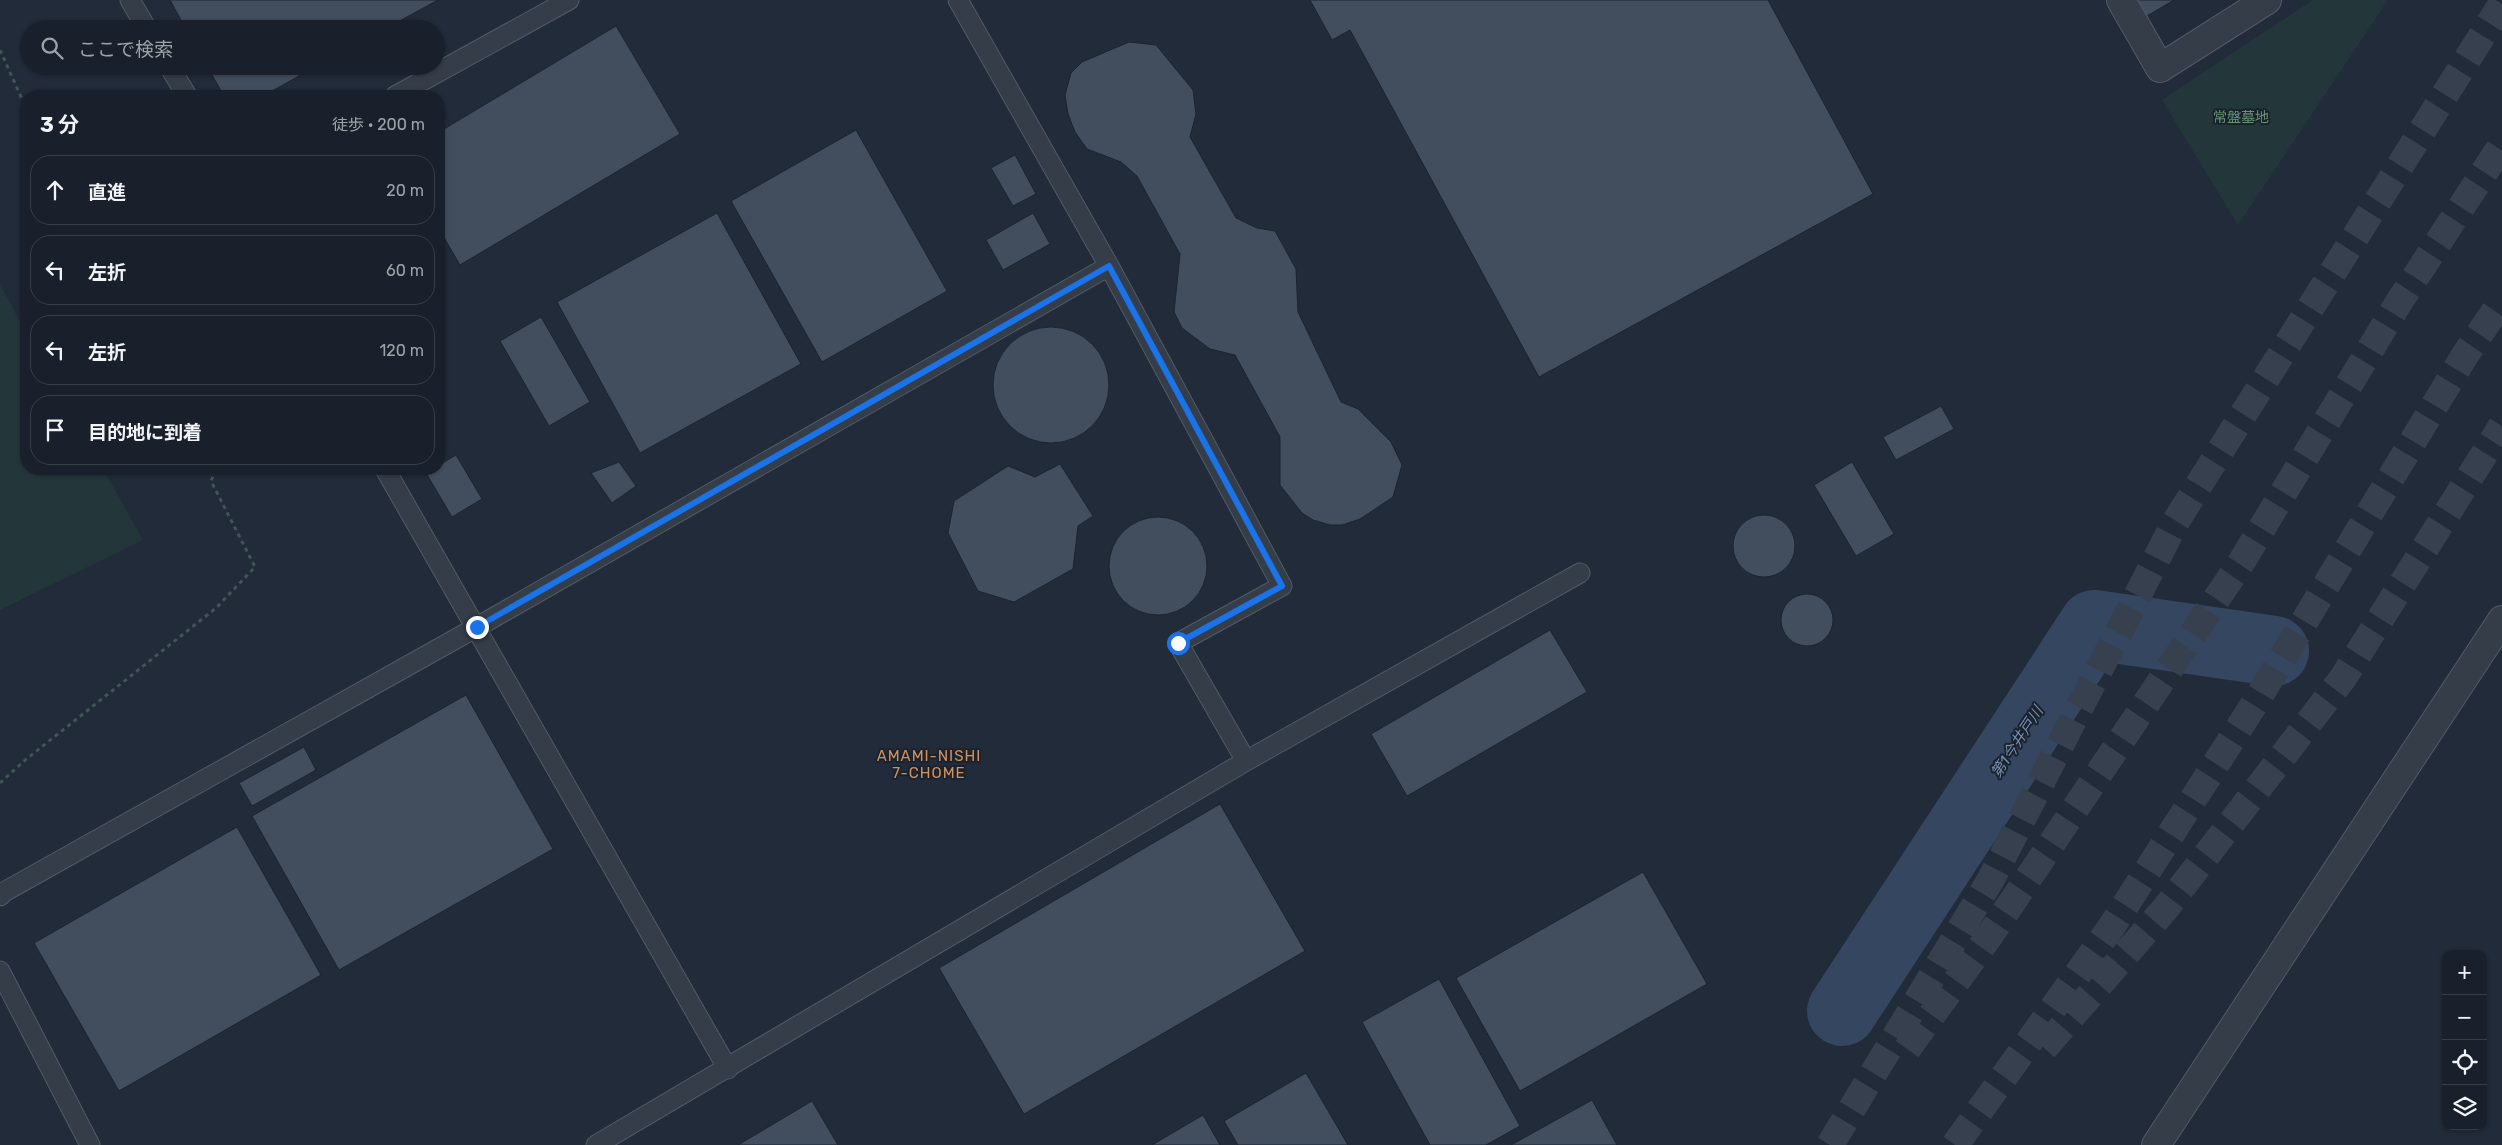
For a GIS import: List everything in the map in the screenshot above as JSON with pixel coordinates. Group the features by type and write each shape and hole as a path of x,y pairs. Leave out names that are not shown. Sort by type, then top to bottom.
{"street":[{"path":"2121,0 2160,68 2267,0"},
{"path":"2156,1145 2502,620"}],"lane":[{"path":"130,0 142,20"},
{"path":"445,68 569,0"},
{"path":"958,0 1109,266 1282,586 1178,643 1246,761"},
{"path":"174,75 183,90"},
{"path":"406,90 433,75"},
{"path":"0,896 4,892 477,627 1109,266"},
{"path":"389,475 728,1069"},
{"path":"596,1145 728,1069 1246,761 1580,573"},
{"path":"0,971 90,1145"}],"path":[{"path":"0,50 20,95"},
{"path":"0,783 24,761 216,608 255,567 211,481 214,475"}],"green space":[{"name":"常盤墓地","path":"2313,0 2388,0 2238,225 2162,100"},
{"path":"0,285 20,321 20,475 106,475 143,540 0,610"}],"building":[{"path":"170,0 438,0 401,20 181,20"},
{"path":"1310,0 1768,0 1873,194 1539,377 1350,30 1332,40"},
{"path":"2131,0 2174,0 2142,19"},
{"path":"616,26 680,134 460,265 445,239 445,128"},
{"path":"1129,42 1156,45 1193,90 1196,114 1190,137 1236,218 1257,228 1275,231 1296,269 1298,312 1341,402 1358,409 1391,442 1402,465 1393,497 1360,519 1342,525 1330,525 1313,520 1302,513 1280,485 1280,437 1235,355 1210,349 1182,328 1174,312 1180,254 1137,176 1121,162 1087,149 1075,132 1068,114 1065,95 1071,73 1082,62"},
{"path":"212,75 301,75 274,90 221,90"},
{"path":"856,130 947,291 822,362 731,201"},
{"path":"1015,155 1036,194 1013,206 991,168"},
{"path":"717,213 801,364 640,453 557,302"},
{"path":"1033,213 1050,244 1003,270 986,240"},
{"path":"541,317 590,402 549,426 500,341"},
{"path":"1051,327 1073,332 1092,344 1104,363 1109,385 1104,407 1092,426 1073,438 1051,443 1029,438 1010,426 998,407 993,385 998,363 1010,344 1029,332"},
{"path":"1941,406 1954,429 1896,460 1883,437"},
{"path":"456,455 482,499 452,517 427,475 445,475 445,461"},
{"path":"619,462 636,486 612,503 591,473"},
{"path":"1852,462 1894,534 1856,556 1814,485"},
{"path":"1060,464 1093,516 1078,526 1073,569 1014,602 978,591 948,533 954,501 1008,466 1035,477"},
{"path":"1758,515 1770,515 1786,524 1793,534 1795,546 1793,558 1786,568 1770,577 1758,577 1747,572 1738,563 1733,552 1733,540 1738,529 1747,520"},
{"path":"1158,517 1177,520 1193,531 1204,547 1207,566 1204,585 1193,601 1177,612 1158,615 1139,612 1123,601 1112,585 1109,566 1112,547 1123,531 1139,520"},
{"path":"1802,594 1812,594 1826,601 1833,615 1833,625 1826,639 1812,646 1802,646 1792,642 1785,635 1781,625 1781,615 1785,605 1792,598"},
{"path":"1550,630 1587,692 1407,796 1371,734"},
{"path":"466,695 553,849 339,970 252,816"},
{"path":"304,747 316,770 252,806 239,783"},
{"path":"1220,804 1305,951 1024,1114 939,968"},
{"path":"237,827 321,975 119,1091 34,943"},
{"path":"1643,872 1707,984 1520,1091 1456,978"},
{"path":"1439,979 1520,1126 1486,1145 1430,1145 1362,1022"},
{"path":"1306,1073 1348,1145 1238,1145 1224,1121"},
{"path":"1592,1100 1617,1145 1511,1145"},
{"path":"812,1101 838,1145 738,1145"},
{"path":"1203,1115 1220,1145 1152,1145"}],"waterway":[{"name":"第1今井戸川","path":"1842,1011 2094,625 2274,651"}],"tunnel":[{"path":"1830,1145 1991,879 2176,521 2502,4"},
{"path":"1907,1049 1990,935 2242,561 2399,302 2502,145"},
{"path":"1955,1145 2112,926 2260,695 2465,355 2502,301"},
{"path":"2044,1048 2165,909 2343,678 2502,426"}],"district":[{"name":"AMAMI-NISHI 7-CHOME","path":"929,764"}],"route":[{"path":"477,627 1109,266 1282,586 1178,643"}]}
